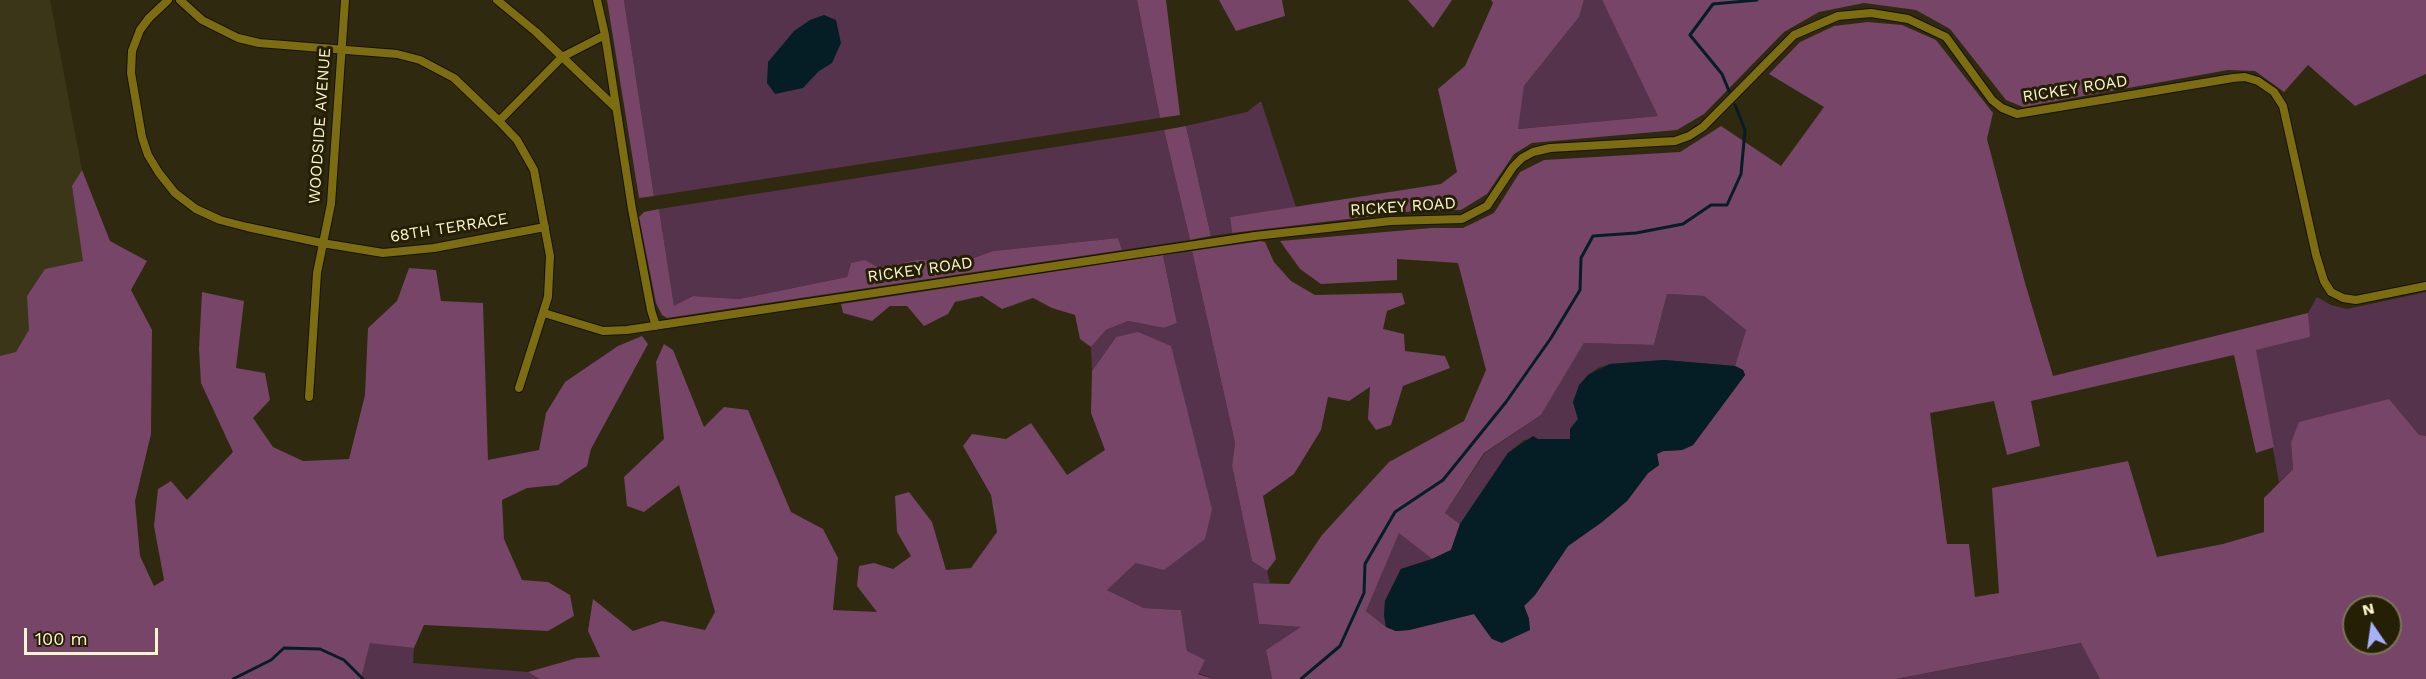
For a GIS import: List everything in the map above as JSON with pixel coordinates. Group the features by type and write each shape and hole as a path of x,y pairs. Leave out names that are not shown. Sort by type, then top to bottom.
{"street":[{"name":"68TH TERRACE","path":"168,0 140,30 132,51 131,73 142,137 159,173 175,193 207,215 247,227 383,253 434,248 545,227"},
{"path":"180,0 202,20 238,38 259,44 397,54 430,63 454,78 517,140 528,155 534,170 549,248 550,275 544,313 519,388"},
{"name":"WOODSIDE AVENUE","path":"309,397 313,313 322,243 331,204 345,0"},
{"path":"496,0 524,21 616,108"},
{"path":"544,313 603,331 656,326 634,220 605,35 597,0"},
{"name":"RICKEY ROAD","path":"656,326 1255,236 1391,221 1462,219 1487,206 1513,167 1533,152 1550,148 1675,141 1689,136 1703,127 1794,35 1838,16 1871,13 1908,19 1926,25 1946,37 1992,100 2002,108 2017,114 2233,78 2245,77 2258,81 2274,92 2283,106 2316,255 2324,281 2331,292 2343,298 2356,300 2426,286"},
{"path":"499,121 562,57 605,35"}],"shaded area":[{"path":"0,0 50,0 117,356 0,373"},
{"path":"607,0 624,0 654,196 639,198"},
{"path":"624,0 1137,0 1160,118 654,196"},
{"path":"1137,0 1166,0 1180,115 1160,118"},
{"path":"1219,0 1282,0 1285,16 1236,31"},
{"path":"1408,0 1452,0 1433,28"},
{"path":"1491,0 1584,0 1579,17 1524,86 1518,129 1658,116 1602,0 2426,0 2426,74 2355,106 2308,65 2284,92 2255,71 2228,70 2023,107 2006,100 1950,29 1916,10 1864,3 1819,12 1784,32 1704,114 1677,130 1532,143 1514,154 1487,194 1461,210 1415,211 1232,233 1230,217 1441,184 1457,172 1438,89 1465,66 1493,3"},
{"path":"1584,0 1602,0 1659,116 1517,129 1524,86 1579,17"},
{"path":"1868,22 1902,25 1936,40 1993,113 1987,139 2025,283 2053,376 2308,313 2310,337 2256,350 2274,447 2256,453 2234,355 2031,401 2040,446 2007,455 1994,401 1930,413 1947,544 1969,544 1975,597 1999,593 1992,488 2128,461 2157,557 2223,544 2264,532 2264,498 2293,469 2291,443 2299,422 2389,399 2419,435 2426,436 2426,679 2100,679 2081,643 1896,679 1272,679 1266,650 1301,627 1259,624 1253,583 1289,584 1322,535 1389,462 1464,421 1486,370 1458,263 1397,259 1397,280 1321,284 1300,269 1280,241 1431,228 1463,228 1494,213 1520,172 1544,160 1680,152 1721,126 1781,166 1824,107 1769,74 1800,42 1834,26","holes":["1667,294 1704,296 1746,330 1735,366 1743,370 1745,375 1693,445 1682,450 1663,451 1657,454 1659,465 1648,473 1627,501 1568,546 1535,595 1524,606 1529,619 1492,639 1474,614 1396,631 1386,627 1366,611 1399,533 1432,559 1451,550 1460,524 1445,513 1484,453 1541,415 1584,343 1654,345"]},
{"path":"1261,101 1296,207 1230,217 1232,233 1211,236 1186,126 1247,112"},
{"path":"1186,126 1211,236 1190,240 1164,130"},
{"path":"1164,130 1190,240 1122,250 1118,238 993,251 968,260 916,260 879,268 865,261 851,263 847,277 739,299 693,296 674,307 659,209"},
{"path":"82,170 110,241 147,261 131,290 152,330 151,434 135,501 140,556 154,586 164,580 154,526 158,489 171,481 187,500 233,452 201,383 199,349 202,292 244,301 236,368 265,373 270,400 253,418 273,447 303,461 349,459 365,395 368,328 397,301 409,268 436,270 441,301 483,303 488,460 539,450 546,413 565,382 618,346 642,336 648,344 591,449 587,466 558,485 527,488 502,500 504,539 522,580 548,582 570,595 574,616 548,631 424,625 414,648 370,643 361,679 0,679 0,356 16,352 29,330 27,296 45,269 83,261 72,186"},
{"path":"659,209 674,306 693,296 739,299 847,277 851,263 865,260 879,268 916,260 968,260 993,251 1118,238 1122,250 667,318 662,315 656,303 639,217 644,212"},
{"path":"1265,242 1274,262 1291,281 1315,295 1402,293 1405,304 1387,311 1383,329 1404,334 1405,351 1445,356 1450,368 1403,386 1391,425 1376,430 1368,419 1370,387 1349,401 1328,397 1321,430 1294,474 1263,496 1276,559 1267,571 1252,561 1232,466 1235,443 1192,251"},
{"path":"1192,251 1235,443 1232,466 1252,561 1267,571 1270,583 1254,583 1259,624 1302,627 1266,650 1272,679 1213,679 1198,673 1187,651 1181,610 1144,608 1107,590 1136,563 1116,337 1092,371 1091,347 1106,330 1128,321 1164,328 1177,323 1163,255"},
{"path":"1163,255 1177,323 1164,328 1128,321 1106,330 1091,347 1080,339 1075,315 1052,308 1033,298 1002,309 982,296 955,302 948,314 924,326 907,306 890,306 872,321 843,313 841,304"},
{"path":"2426,292 2426,436 2291,443 2293,469 2279,482 2255,350 2309,337 2308,313 2317,297 2331,305 2347,309"},
{"path":"1667,294 1704,296 1746,330 1735,366 1664,360 1610,364 1598,368 1588,375 1573,402 1578,419 1570,429 1570,439 1524,440 1508,453 1460,524 1445,513 1485,453 1541,415 1584,343 1654,345"},
{"path":"1138,332 1171,346 1212,509 1205,539 1164,570 1136,563 1107,590 1144,608 1181,610 1187,651 1205,660 1198,674 1213,679 539,679 528,672 577,658 600,657 588,631 593,599 633,631 662,621 705,630 715,612 679,485 644,512 627,506 624,477 664,439 656,362 664,344 673,350 704,427 724,407 748,410 791,512 823,529 838,558 833,610 877,612 857,586 859,566 874,563 893,569 911,556 897,532 895,496 909,492 932,522 946,570 971,568 997,532 991,495 963,446 972,434 1006,439 1031,423 1067,475 1105,450 1091,413 1092,371 1116,337"},
{"path":"1399,532 1432,559 1401,569 1385,601 1386,627 1366,611"},
{"path":"370,642 414,648 413,663 528,672 539,679 361,679"},
{"path":"2082,643 2100,679 1896,679"}],"water":[{"path":"824,15 836,20 841,43 832,63 819,71 803,88 775,94 767,83 768,62 794,31 810,20"},
{"path":"1664,360 1735,366 1743,370 1745,375 1693,445 1682,450 1663,451 1657,454 1659,465 1648,473 1627,501 1568,546 1535,595 1524,606 1530,630 1502,643 1492,639 1474,614 1409,630 1396,631 1386,627 1385,601 1401,569 1451,550 1460,524 1508,453 1533,436 1538,439 1570,439 1570,429 1578,419 1573,402 1579,385 1588,375 1610,364"}],"waterway":[{"path":"1729,91 1722,74 1690,35 1713,4 1757,0"},
{"path":"1301,679 1340,646 1364,593 1365,564 1395,512 1443,480 1506,402 1551,338 1580,290 1581,258 1593,236 1636,233 1683,224 1711,205 1727,205 1741,174 1745,130 1735,105"},
{"path":"233,679 271,660 284,648 320,649 344,660 363,679"}]}
